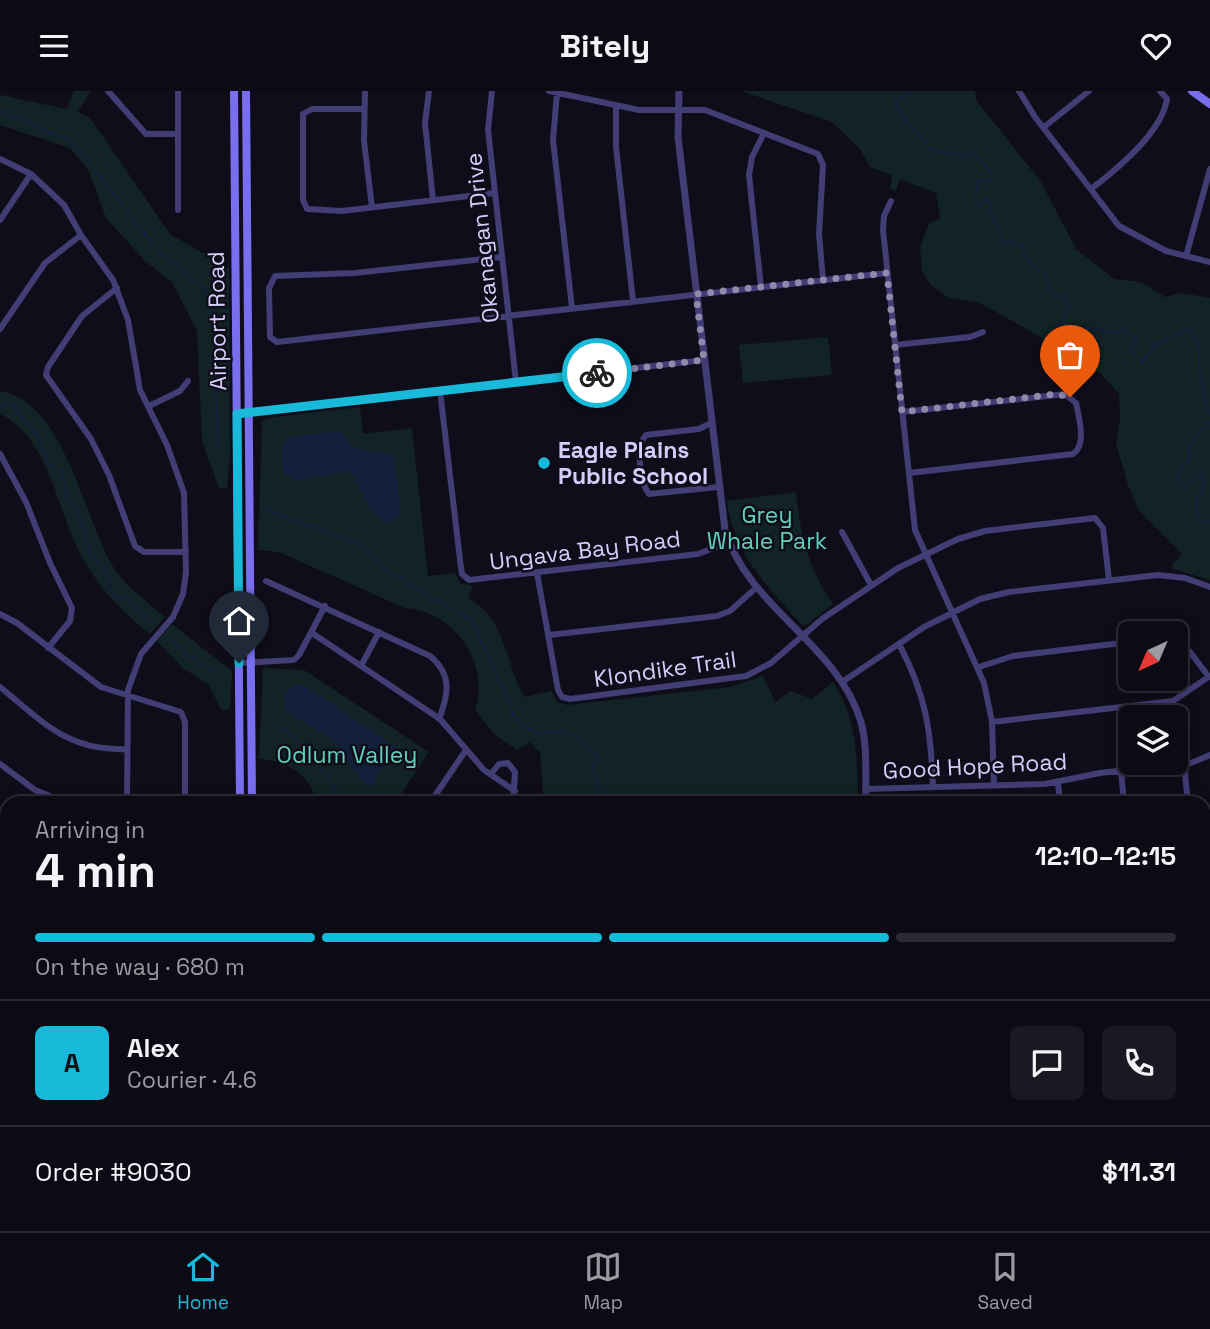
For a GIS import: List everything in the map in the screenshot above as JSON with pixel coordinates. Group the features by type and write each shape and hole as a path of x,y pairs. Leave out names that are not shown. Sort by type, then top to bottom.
{"main road":[{"name":"Airport Road","path":"234,91 240,796"},
{"name":"Airport Road","path":"246,91 252,796"},
{"path":"1192,91 1210,104"}],"street":[{"path":"108,91 146,134 178,134"},
{"path":"178,91 178,210"},
{"path":"365,91 372,207"},
{"path":"429,91 425,123 433,201"},
{"name":"Okanagan Drive","path":"492,91 488,121 516,382"},
{"path":"678,91 696,294 718,487 729,542 757,587 842,682 862,729 866,796"},
{"path":"1019,91 1119,226 1141,240 1210,262"},
{"path":"1044,127 1089,91"},
{"path":"1091,189 1126,161 1151,128 1166,105 1167,99 1160,91"},
{"path":"572,309 553,139 553,92 647,111 714,113 763,135 818,154 822,161 819,234 823,280"},
{"path":"616,105 616,147 634,301"},
{"path":"364,109 310,109 303,114 303,202 311,211 494,193"},
{"path":"761,287 749,175 752,157 763,135"},
{"path":"0,159 32,174 64,205 117,288 128,320 138,382 167,445 184,493 185,583 180,602 173,617 141,654 130,680 127,796"},
{"path":"1186,256 1210,169"},
{"path":"0,221 32,174"},
{"path":"891,201 884,216 883,230 915,530 979,667 992,722 994,786"},
{"path":"0,329 45,263 81,235"},
{"path":"502,257 355,274 275,276 269,288 270,337 277,342 887,273"},
{"path":"117,288 82,316 48,366 46,375 69,404 97,450 135,546 144,552 186,552"},
{"path":"895,345 970,337 983,332"},
{"path":"237,414 704,360"},
{"path":"149,407 180,391 188,381"},
{"name":"Ungava Bay Road","path":"440,391 461,574 469,580 698,554 729,542"},
{"path":"902,412 1065,394 1076,403 1081,442 1078,451 1073,454 909,473"},
{"path":"711,423 699,429 646,435 640,441 641,459 645,490 649,494 718,487"},
{"path":"0,454 26,502 50,563 72,608 70,621 48,648"},
{"name":"Klondike Trail","path":"549,635 562,697 570,699 739,679 771,663 802,636 871,585 925,554 985,531 1095,519 1103,528 1109,580"},
{"path":"842,532 871,585"},
{"path":"537,573 549,635 717,616 730,611 757,587"},
{"path":"842,682 953,612 1001,593 1167,575 1210,587"},
{"path":"266,581 425,653 442,667 448,696 439,719"},
{"path":"239,663 294,660 312,633 325,606"},
{"path":"0,614 96,685 178,709 184,715 184,796"},
{"path":"361,667 379,632"},
{"path":"312,633 439,719 491,774 515,791"},
{"path":"979,667 1013,656 1118,643"},
{"path":"899,644 919,684 929,716 933,787"},
{"path":"992,722 1173,701 1210,677 1188,651"},
{"path":"0,687 57,733 75,743 97,749 127,749"},
{"path":"435,796 466,750"},
{"name":"Good Hope Road","path":"1188,763 1210,755"},
{"path":"491,774 499,764 509,763 515,772 514,796"},
{"path":"0,764 35,790 50,796"},
{"name":"Good Hope Road","path":"865,789 1058,782 1118,772"},
{"path":"1121,775 1123,796"},
{"path":"1185,775 1187,796"},
{"path":"1058,782 1059,796"}],"green space":[{"path":"74,91 91,91 78,112 90,118 170,234 229,268 230,456 227,489 219,488 202,441 197,331 172,282 145,261 106,218 89,171 70,148 0,125 0,95 67,109"},
{"path":"741,91 975,91 976,100 1041,182 1076,249 1114,279 1141,282 1165,297 1182,293 1210,298 1210,580 1173,569 1172,565 1182,554 1139,511 1116,443 1120,418 1119,394 1100,373 1074,359 1050,352 1042,338 978,302 949,298 931,285 922,271 920,248 929,223 940,218 936,193 900,179 896,191 890,189 892,175 870,167 860,149 832,122"},
{"path":"828,337 832,375 743,383 739,345"},
{"path":"0,391 22,400 41,416 56,438 70,464 112,565 129,586 165,617 150,634 112,599 89,569 74,540 41,458 17,425 0,414"},
{"path":"360,407 363,434 412,428 428,576 455,573 461,584 473,586 468,598 481,607 497,629 524,697 552,691 557,702 567,705 730,687 763,676 775,702 791,691 812,699 833,682 852,725 858,796 543,796 540,752 529,742 517,750 495,735 475,710 479,693 478,675 473,658 453,629 439,618 405,608 279,552 258,550 262,421 267,418"},
{"name":"Grey Whale Park","path":"796,492 800,523 811,564 833,604 806,625 802,625 754,569 737,538 727,501"},
{"path":"172,624 232,671 230,709 221,710 209,685 183,668 157,641"},
{"name":"Odlum Valley","path":"263,668 304,670 429,752 400,796 314,796 310,785 296,771 278,762 259,759"}],"water":[{"path":"339,431 344,434 352,448 393,454 401,510 396,519 387,523 373,512 350,471 293,481 291,476 283,473 281,449 288,437"},
{"path":"297,684 317,694 400,749 400,754 375,775 375,784 366,786 334,741 284,710 285,691"}],"waterway":[{"path":"909,91 910,94 895,101 901,114 932,151 967,156 973,152 993,175 991,181 978,180 975,200 978,205 990,199 990,210 1003,242 1012,241 1022,248 1029,262 1044,273 1051,291 1067,300 1069,310 1060,323 1116,333 1124,327 1137,341 1131,351 1142,362 1155,345 1188,329 1198,345 1204,403 1210,413"},
{"path":"0,110 72,142 160,253 206,289 214,331 218,447"},
{"path":"0,406 11,405 33,429 49,464 63,474 67,498 78,508 90,555 104,566 111,593 132,603 150,622"},
{"path":"1210,422 1189,444 1189,458 1176,478 1185,487 1201,473 1204,491 1197,498 1195,510 1201,523 1210,521"},
{"path":"262,509 359,543 389,572 472,621 521,725 538,734 556,731 572,735 586,744 598,758 591,767 599,791 610,796"},
{"path":"171,640 189,656 215,672"},
{"path":"278,725 315,760 339,796"}],"way so far":[{"path":"597,373 704,360 696,294 887,273 902,412 1057,394 1070,397"}],"place":[{"name":"Eagle Plains Public School","path":"544,463"}],"route":[{"path":"239,663 237,414 597,373"}]}
